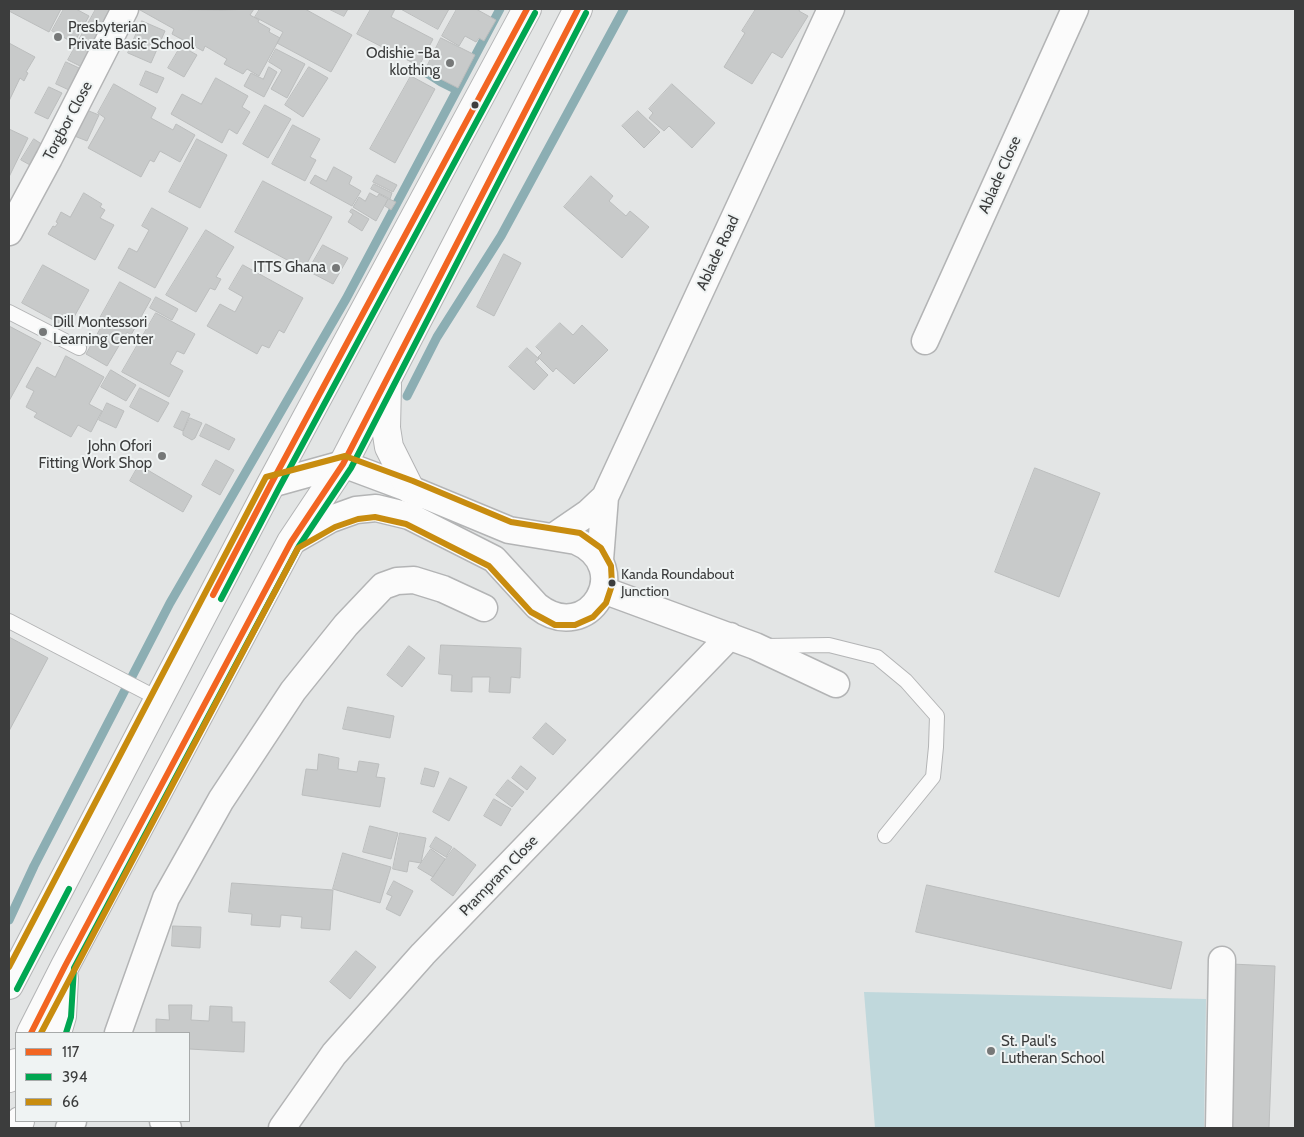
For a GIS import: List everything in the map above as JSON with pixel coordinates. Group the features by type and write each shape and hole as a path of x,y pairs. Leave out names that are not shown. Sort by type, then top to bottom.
{"main road":[{"path":"9,986 271,484 528,9"},
{"path":"32,1032 291,542 343,464 578,9"},
{"path":"387,380 386,428 389,447 410,489"},
{"path":"57,1032 62,1016 65,966"},
{"path":"9,1078 15,1065"}],"street":[{"name":"Torgbor Close","path":"9,232 126,9"},
{"name":"Ablade Road","path":"603,590 604,569 600,560 605,497 832,9"},
{"name":"Ablade Close","path":"925,340 1075,9"},
{"path":"271,484 343,464 410,489 509,530 576,541 586,545 600,560"},
{"name":"Ablade Road","path":"553,537 588,513 605,497"},
{"path":"291,542 331,519 356,510 376,508 409,516 494,559 537,606 545,613 554,617 565,619 585,614 593,607 603,590 756,646 836,684"},
{"path":"118,1032 166,898 175,881 221,800 293,691 346,625 383,586 397,581 414,580 443,588 484,608"},
{"name":"Prampram Close","path":"282,1128 334,1054 423,954 730,636"},
{"path":"1219,1128 1222,960"}],"lane":[{"path":"9,312 79,348"},
{"path":"9,621 158,699"},
{"path":"756,646 829,645 876,657 906,681 937,716 933,777 885,836"}],"shaded area":[{"path":"864,992 1206,999 1204,1128 875,1128"}],"building":[{"path":"9,9 61,9 49,32 9,11"},
{"path":"64,9 76,9 89,16 74,43 52,31"},
{"path":"96,9 107,9 113,12 82,67 68,60"},
{"path":"141,9 254,9 250,15 270,29 269,32 280,38 259,76 247,69 243,74 224,64 227,59 205,46 203,51 172,34 174,29"},
{"path":"260,9 305,9 352,35 331,72 277,43 283,32 255,17"},
{"path":"329,9 348,9 344,16"},
{"path":"371,9 395,9 391,17 433,39 419,66 357,34"},
{"path":"401,9 449,9 438,29"},
{"path":"457,9 476,9 496,20 484,41 479,38 476,42 465,36 459,46 442,36"},
{"path":"756,9 800,9 799,11 808,16 782,58 772,52 752,84 724,67 745,33 742,31"},
{"path":"142,21 165,31 151,63 128,53"},
{"name":"Odishie -Ba klothing","path":"441,38 475,55 458,88 425,71"},
{"path":"9,43 35,57 26,72 28,73 24,81 20,78 9,101"},
{"path":"181,46 197,55 184,77 168,68"},
{"path":"276,49 305,64 287,98 271,89 282,70 269,62"},
{"path":"66,62 79,68 69,90 56,84"},
{"path":"269,67 277,72 264,97 244,86 251,73 263,79"},
{"path":"309,67 328,78 303,117 285,105"},
{"path":"146,71 164,78 157,93 140,85"},
{"path":"411,76 435,89 395,163 370,149"},
{"path":"216,78 248,96 242,107 250,112 237,134 229,129 222,143 171,114 182,94 201,104"},
{"path":"114,84 156,108 151,118 173,130 176,124 195,135 180,162 160,151 154,162 150,160 141,177 88,148 105,118 98,113"},
{"path":"672,84 715,123 692,148 669,126 664,131 649,118 653,113 649,109"},
{"path":"49,87 62,93 48,119 35,113"},
{"path":"265,105 291,119 268,158 243,144"},
{"path":"84,109 99,115 87,141 72,135"},
{"path":"638,111 660,132 644,148 622,126"},
{"path":"293,125 320,139 310,157 316,160 305,181 272,164"},
{"path":"9,129 28,138 9,177"},
{"path":"34,139 43,145 30,165 21,160"},
{"path":"197,139 227,155 200,208 169,192"},
{"path":"334,167 352,177 349,184 361,191 352,206 310,183 315,175 326,181"},
{"path":"377,175 397,185 393,192 373,182"},
{"path":"591,176 613,196 609,201 626,216 630,211 649,227 622,258 564,207"},
{"path":"263,181 332,217 304,269 235,232"},
{"path":"374,184 392,193 390,199 371,189"},
{"path":"84,193 102,204 100,207 105,210 100,218 114,225 95,260 48,234 53,226 55,227 58,223 56,222 61,212 70,217"},
{"path":"370,193 377,197 379,194 388,199 376,221 353,207 359,197 365,201"},
{"path":"389,199 396,202 391,210 385,206"},
{"path":"152,208 188,228 155,288 118,268 129,248 137,252 149,230 142,226"},
{"path":"352,209 369,219 362,231 348,222 353,214 350,212"},
{"path":"206,230 234,247 216,277 221,279 215,290 210,288 196,312 166,295"},
{"path":"323,245 348,258 333,284 308,271"},
{"path":"504,254 521,263 494,316 477,307"},
{"path":"43,265 89,290 68,328 22,303"},
{"path":"243,265 303,298 284,333 279,330 269,348 262,345 257,354 207,326 220,304 235,312 243,297 229,289"},
{"path":"120,282 151,299 131,335 127,332 107,366 86,354 105,320 100,318"},
{"path":"156,297 178,309 172,320 150,308"},
{"path":"156,313 195,334 184,354 177,351 170,364 183,371 169,397 122,372"},
{"path":"560,323 573,335 582,325 608,350 574,384 556,368 553,372 538,357 542,353 536,347"},
{"path":"9,326 41,343 9,401"},
{"path":"527,348 539,359 535,362 548,375 534,390 509,367"},
{"path":"66,356 104,377 89,404 102,411 91,432 78,425 71,437 34,417 37,413 26,407 34,391 26,387 37,367 55,377"},
{"path":"111,370 136,385 126,401 101,387"},
{"path":"140,388 169,403 158,422 130,407"},
{"path":"107,403 124,411 116,428 99,420"},
{"path":"182,411 190,414 183,431 174,427"},
{"path":"190,418 202,423 195,438 192,440 183,435"},
{"path":"206,424 235,439 229,450 200,436"},
{"path":"216,460 234,470 220,495 202,485"},
{"path":"139,465 192,496 183,512 130,481"},
{"path":"1035,468 1100,493 1059,597 995,572"},
{"path":"9,637 48,658 9,731"},
{"path":"441,645 521,648 520,678 511,677 510,693 489,692 490,677 472,677 472,692 451,691 452,675 439,674"},
{"path":"409,646 425,658 402,687 387,675"},
{"path":"348,707 394,716 390,738 343,729"},
{"path":"546,723 566,740 553,755 533,738"},
{"path":"319,754 339,758 338,769 357,772 359,761 379,764 376,777 385,778 380,807 302,795 306,769 317,770"},
{"path":"521,766 536,778 527,790 512,778"},
{"path":"425,768 439,772 434,787 421,784"},
{"path":"450,778 467,787 449,821 433,812"},
{"path":"508,780 524,792 512,807 496,795"},
{"path":"494,799 511,809 501,826 484,816"},
{"path":"370,826 398,833 391,859 363,852"},
{"path":"400,833 426,838 421,863 409,861 407,872 393,869"},
{"path":"436,837 452,847 446,857 430,847"},
{"path":"454,848 476,865 453,896 431,880"},
{"path":"431,849 445,859 433,877 418,868"},
{"path":"343,853 391,867 380,903 333,889"},
{"path":"394,881 413,891 400,916 386,909 392,896 387,894"},
{"path":"232,883 333,890 330,930 301,928 302,917 281,915 280,927 251,925 252,914 229,912"},
{"path":"927,885 1182,942 1171,989 916,932"},
{"path":"173,926 201,927 200,948 172,946"},
{"path":"356,951 376,967 350,999 330,982"},
{"path":"1231,964 1275,966 1269,1128 1225,1128"},
{"path":"169,1005 192,1005 191,1020 209,1021 210,1006 232,1007 232,1022 245,1022 244,1052 190,1049 190,1032 156,1032 156,1019 169,1020"}],"waterway":[{"path":"9,920 34,866 170,603 346,299 500,9"},
{"path":"407,396 437,337 501,236 624,9"},
{"path":"422,70 457,90"}],"transit line":[{"name":"117","path":"213,595 527,9"},
{"name":"117","path":"32,1032 291,542 343,464 578,9"},
{"name":"394","path":"221,599 535,13"},
{"name":"394","path":"66,1032 71,1017 74,968 299,546 351,468 586,13"},
{"name":"66","path":"9,967 266,477 345,456 413,481 511,522 580,533 601,548 611,566 612,585 606,603 593,617 575,625 555,625 531,612 489,566 406,524 375,517 358,519 335,527 298,548 42,1032"},
{"name":"394","path":"17,989 69,889"}],"place":[{"name":"Presbyterian Private Basic School","path":"58,37"},
{"name":"Odishie -Ba klothing","path":"450,63"},
{"name":"ITTS Ghana","path":"336,268"},
{"name":"Dill Montessori Learning Center","path":"43,332"},
{"name":"John Ofori Fitting Work Shop","path":"162,456"},
{"name":"Kanda Roundabout Junction","path":"612,583"},
{"name":"St. Paul's Lutheran School","path":"991,1051"}]}
